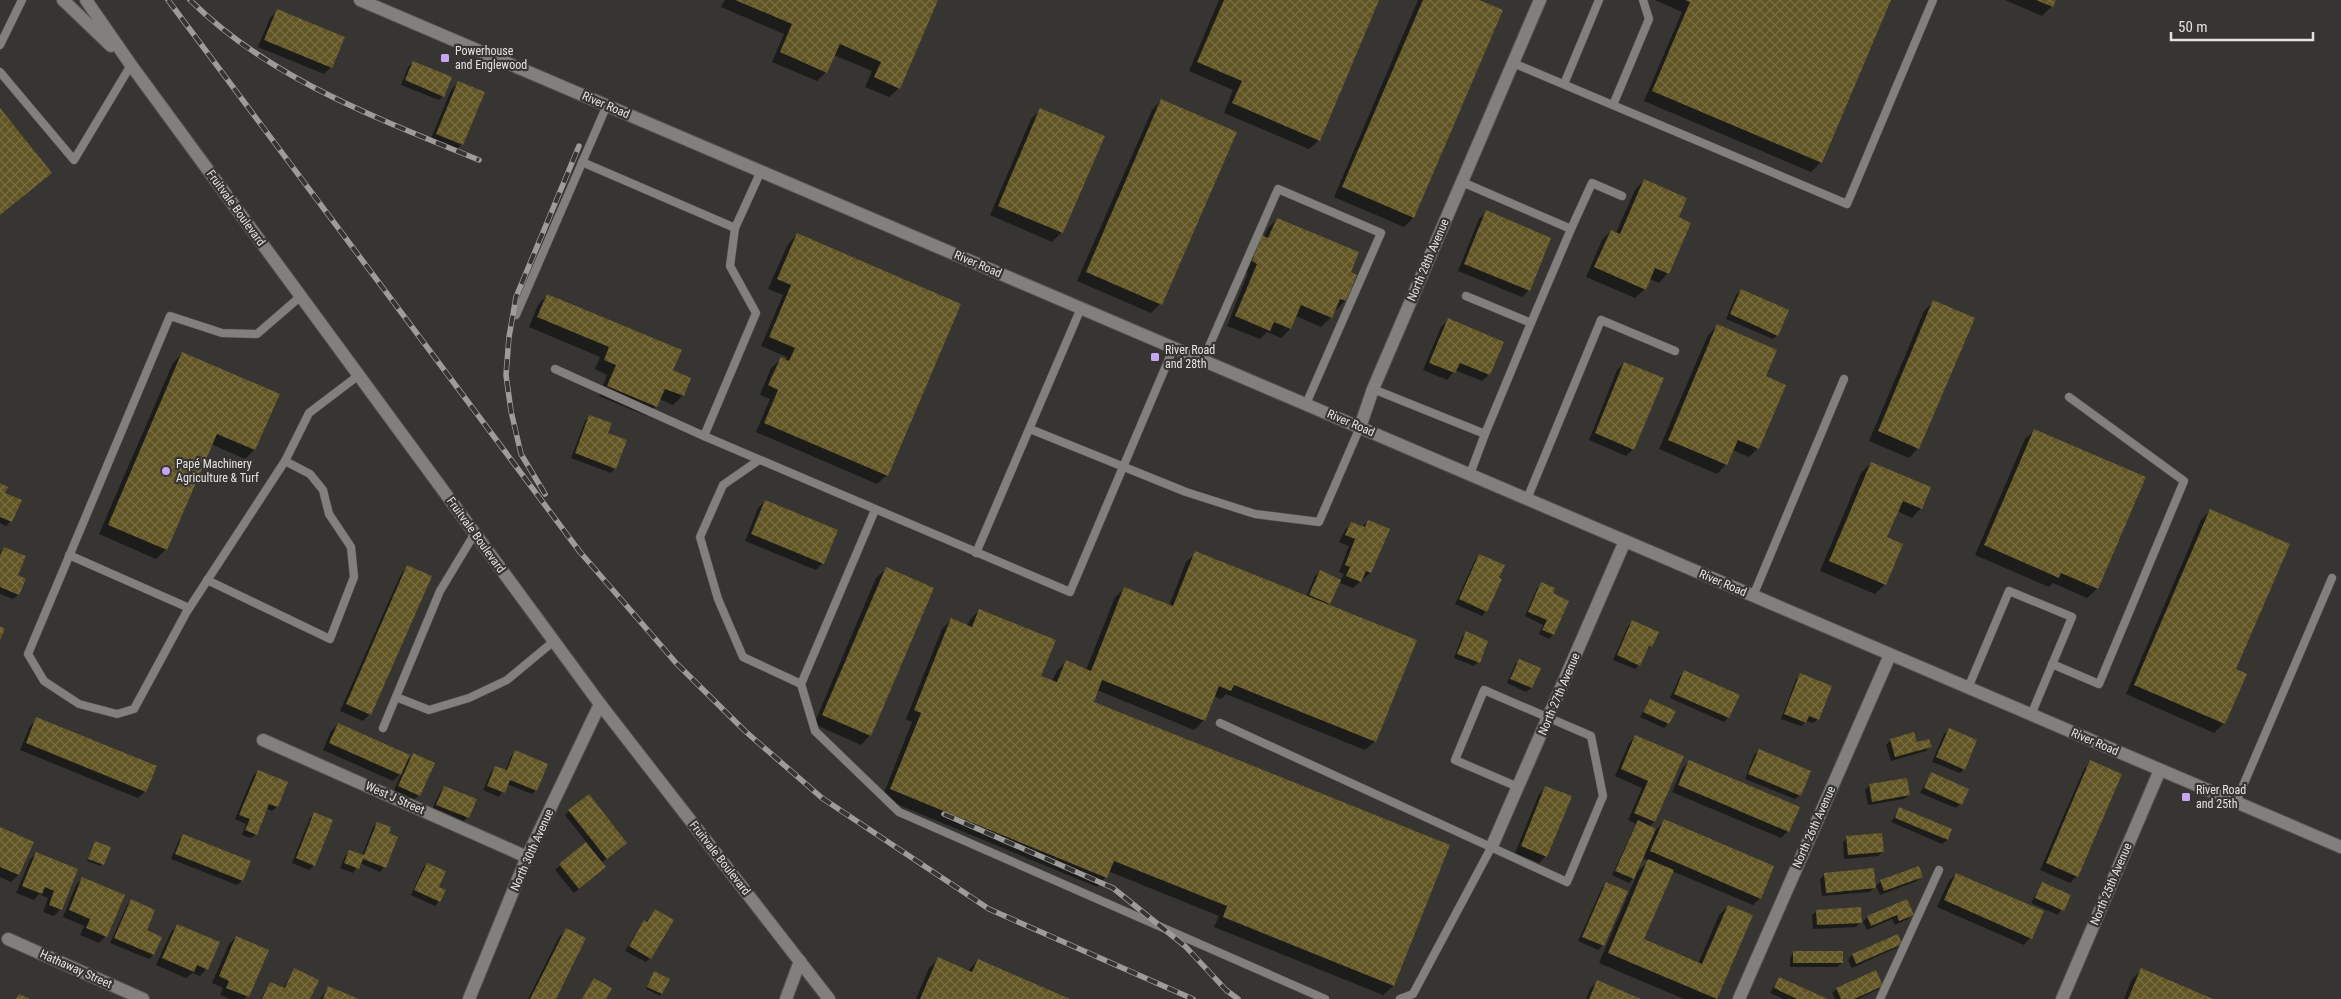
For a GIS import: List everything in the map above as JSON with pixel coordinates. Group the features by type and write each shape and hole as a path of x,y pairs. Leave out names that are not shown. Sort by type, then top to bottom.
{"street":[{"name":"Fruitvale Boulevard","path":"63,0 131,65"},
{"name":"Fruitvale Boulevard","path":"86,0 131,65 600,704 829,999"},
{"name":"River Road","path":"360,0 2341,847"},
{"name":"North 28th Avenue","path":"1360,427 1373,389 1540,0"},
{"name":"North 27th Avenue","path":"1492,846 1625,541"},
{"name":"North 26th Avenue","path":"1739,999 1890,655"},
{"name":"North 30th Avenue","path":"468,999 527,857 600,704"},
{"name":"West J Street","path":"263,740 527,857"},
{"name":"North 25th Avenue","path":"2062,999 2160,770"},
{"name":"Hathaway Street","path":"8,939 144,999"},
{"path":"786,999 800,961"}],"lane":[{"path":"0,46 22,0"},
{"path":"1564,84 1599,0"},
{"path":"1612,105 1649,19 1643,0"},
{"path":"1513,63 1847,204 1933,0"},
{"path":"0,72 74,160 131,65"},
{"path":"516,315 607,105"},
{"path":"582,162 735,228"},
{"path":"704,436 756,313 730,266 735,228 761,171"},
{"path":"1462,182 1571,229"},
{"path":"1470,474 1531,323 1592,182 1622,196"},
{"path":"1203,360 1278,189 1381,234 1306,404"},
{"path":"301,296 257,334 222,333 170,316 28,654 44,681 79,704 118,714 134,709 189,608 285,461 309,412 359,375"},
{"path":"1466,296 1531,323"},
{"path":"976,553 1081,308"},
{"path":"1527,499 1601,320 1676,351"},
{"path":"555,369 759,460 1070,592 1174,347"},
{"path":"1753,596 1844,379"},
{"path":"1373,389 1485,434"},
{"path":"2052,664 2099,684 2184,481 2070,397"},
{"name":"North 28th Avenue","path":"1123,468 1186,492 1255,514 1319,522 1360,427"},
{"path":"1030,429 1123,468"},
{"path":"759,460 723,485 700,537 718,600 744,657 801,684"},
{"path":"207,580 330,639 354,577 351,547 329,514 323,490 310,474 285,461"},
{"path":"875,510 801,684 815,731 899,812 1325,999"},
{"path":"383,728 440,591 475,533"},
{"path":"69,555 189,608"},
{"path":"2236,802 2332,578"},
{"path":"1968,688 2009,591 2072,617 2030,714"},
{"path":"396,697 430,710 469,698 506,680 554,641"},
{"path":"1220,723 1568,882 1603,796 1591,736 1484,690 1455,760 1518,788"},
{"path":"1400,999 1414,994 1492,846"},
{"path":"1880,999 1939,870"}],"building":[{"path":"735,0 938,0 900,89 874,77 881,62 840,44 827,73 780,52 792,24"},
{"path":"1224,0 1379,0 1320,141 1232,103 1242,81 1197,62"},
{"path":"1423,0 1479,0 1503,10 1414,218 1342,187"},
{"path":"1685,0 1891,0 1822,163 1652,91 1690,2"},
{"path":"2036,0 2056,0 2053,7"},
{"path":"277,9 345,37 332,68 264,40"},
{"path":"413,61 452,77 444,97 405,80"},
{"path":"458,81 485,92 463,145 436,134"},
{"path":"1161,99 1237,132 1162,305 1086,272"},
{"path":"0,108 52,173 0,215"},
{"path":"1040,108 1105,136 1063,233 998,206"},
{"path":"1644,179 1687,198 1679,217 1691,223 1669,274 1655,268 1646,290 1594,267 1611,230 1620,234"},
{"path":"1486,210 1551,238 1530,291 1464,264"},
{"path":"1277,218 1359,252 1351,272 1357,275 1346,301 1340,299 1332,318 1301,305 1291,329 1274,322 1270,331 1235,316 1257,264 1252,261 1262,235 1268,238"},
{"path":"797,233 961,304 888,476 764,423 778,390 768,385 781,357 789,361 795,348 769,337 791,285 777,279"},
{"path":"1741,289 1789,310 1778,336 1730,314"},
{"path":"547,294 682,350 673,370 691,378 684,396 665,389 657,407 607,386 616,365 604,360 609,347 537,317"},
{"path":"1933,300 1975,318 1919,449 1878,431"},
{"path":"1448,318 1504,342 1490,375 1460,363 1455,373 1429,363"},
{"path":"1717,324 1777,350 1766,376 1786,385 1759,449 1738,440 1727,465 1668,440"},
{"name":"Papé Machinery Agriculture & Turf","path":"182,352 280,394 255,450 217,434 167,550 108,525"},
{"path":"1624,362 1664,378 1634,450 1595,433"},
{"path":"589,415 612,423 608,433 627,440 616,469 575,453"},
{"path":"2034,429 2146,477 2098,589 2061,573 2059,578 1984,545"},
{"path":"1871,462 1931,487 1922,509 1903,501 1887,537 1903,544 1886,585 1829,561"},
{"path":"0,483 8,487 5,493 22,500 12,522 0,517"},
{"path":"765,500 838,530 824,564 751,534"},
{"path":"2210,509 2290,544 2236,669 2247,674 2225,724 2134,685"},
{"path":"1368,520 1390,529 1371,573 1366,571 1361,582 1346,576 1350,567 1345,565 1355,539 1345,535 1351,522 1365,527"},
{"path":"4,547 26,556 18,575 26,579 19,595 0,587 0,555"},
{"path":"1195,551 1417,640 1376,742 1234,685 1231,691 1219,686 1205,721 1102,680 1094,702 1450,845 1394,986 1223,917 1227,906 1114,861 1107,878 890,789 921,713 914,710 951,618 972,627 979,609 1056,640 1041,676 1057,682 1066,660 1091,671 1124,587 1173,606"},
{"path":"1479,554 1505,565 1499,578 1502,579 1487,612 1459,599"},
{"path":"407,565 432,576 371,715 346,704"},
{"path":"886,567 934,588 871,736 822,715"},
{"path":"1320,570 1341,580 1330,604 1309,595"},
{"path":"1541,582 1555,588 1553,593 1569,601 1554,635 1542,630 1547,620 1528,612"},
{"path":"1632,620 1659,632 1652,647 1649,646 1640,666 1617,655"},
{"path":"0,626 5,629 0,640"},
{"path":"1466,631 1488,641 1480,663 1457,654"},
{"path":"1519,659 1541,668 1532,688 1510,679"},
{"path":"1684,670 1740,695 1729,718 1674,694"},
{"path":"1800,673 1832,686 1819,720 1809,716 1806,723 1784,714"},
{"path":"1650,699 1676,711 1669,724 1643,712"},
{"path":"36,717 157,766 146,792 26,743"},
{"path":"338,723 410,755 401,775 329,743"},
{"path":"1949,728 1977,740 1965,770 1936,757"},
{"path":"1914,732 1917,742 1929,739 1932,747 1895,757 1890,739"},
{"path":"1635,735 1684,756 1655,822 1634,813 1648,781 1621,769"},
{"path":"1759,749 1811,771 1801,796 1748,774"},
{"path":"515,750 548,764 537,791 510,780 505,793 487,786 495,766 507,770"},
{"path":"413,753 435,763 420,796 398,786"},
{"path":"1689,760 1800,807 1789,832 1678,785"},
{"path":"2090,760 2122,774 2078,877 2046,863"},
{"path":"258,770 288,782 278,807 269,804 257,835 245,830 250,819 239,815"},
{"path":"1931,772 1969,789 1962,805 1924,788"},
{"path":"1907,778 1910,795 1872,802 1869,784"},
{"path":"444,786 477,799 469,818 436,805"},
{"path":"1545,786 1572,796 1547,857 1521,846"},
{"path":"589,794 627,843 607,859 568,810"},
{"path":"1899,807 1952,829 1948,840 1895,818"},
{"path":"314,812 333,820 315,866 296,858"},
{"path":"1664,819 1774,866 1761,899 1650,851"},
{"path":"1638,820 1656,829 1634,879 1615,871"},
{"path":"377,822 391,827 389,833 398,837 386,868 363,859 359,869 344,863 349,850 364,855"},
{"path":"0,827 34,842 19,875 0,867"},
{"path":"1882,833 1884,852 1848,855 1846,836"},
{"path":"183,834 251,861 243,881 175,854"},
{"path":"95,841 111,847 104,865 88,859"},
{"path":"586,842 606,867 579,889 559,864"},
{"path":"36,852 78,869 62,910 49,905 54,891 45,887 42,894 22,886"},
{"path":"1648,859 1674,870 1644,939 1702,964 1728,905 1753,915 1717,999 1608,953"},
{"path":"427,863 446,871 439,887 446,890 440,902 414,890"},
{"path":"1919,866 1923,877 1884,891 1880,880"},
{"path":"1874,868 1876,888 1826,893 1824,873"},
{"path":"1956,873 2044,911 2032,939 1944,900"},
{"path":"82,877 125,895 107,937 86,928 90,919 69,910"},
{"path":"1606,882 1628,891 1604,946 1582,937"},
{"path":"2042,882 2071,895 2064,911 2035,898"},
{"path":"131,899 155,910 147,930 162,937 154,955 114,938"},
{"path":"1907,899 1914,915 1899,921 1897,915 1871,926 1867,916"},
{"path":"1861,907 1862,923 1817,925 1816,910"},
{"path":"655,909 674,920 651,959 629,946 644,920 647,922"},
{"path":"177,924 220,942 208,970 197,965 194,972 162,958"},
{"path":"566,928 586,938 556,999 530,999"},
{"path":"1898,934 1902,944 1856,964 1852,954"},
{"path":"236,936 269,950 249,997 226,988 229,981 219,976"},
{"path":"1793,951 1843,951 1843,963 1793,963"},
{"path":"938,957 972,972 978,959 1070,999 920,999"},
{"path":"294,968 319,980 310,999 262,999 270,982 285,988"},
{"path":"2141,968 2213,999 2128,999"},
{"path":"1876,970 1883,986 1854,999 1841,999 1836,988"},
{"path":"654,971 670,979 662,994 647,987"},
{"path":"1779,977 1828,999 1797,999 1774,988"},
{"path":"594,978 612,988 606,999 582,999"},
{"path":"1597,980 1641,999 1589,999"},
{"path":"328,986 359,999 323,999"},
{"path":"19,994 30,999 16,999"}],"railway":[{"path":"168,0 580,552 677,664 745,731 822,798 989,909 1193,999"},
{"path":"190,0 221,28 255,52 326,94 479,160"},
{"path":"545,494 521,454 511,411 506,375 509,337 516,297 579,146"},
{"path":"944,814 1113,888 1185,946 1226,990 1238,999"}],"place":[{"name":"Powerhouse and Englewood","path":"445,58"},
{"name":"River Road and 28th","path":"1155,357"},
{"name":"Papé Machinery Agriculture & Turf","path":"166,471"},
{"name":"River Road and 25th","path":"2186,797"}]}
